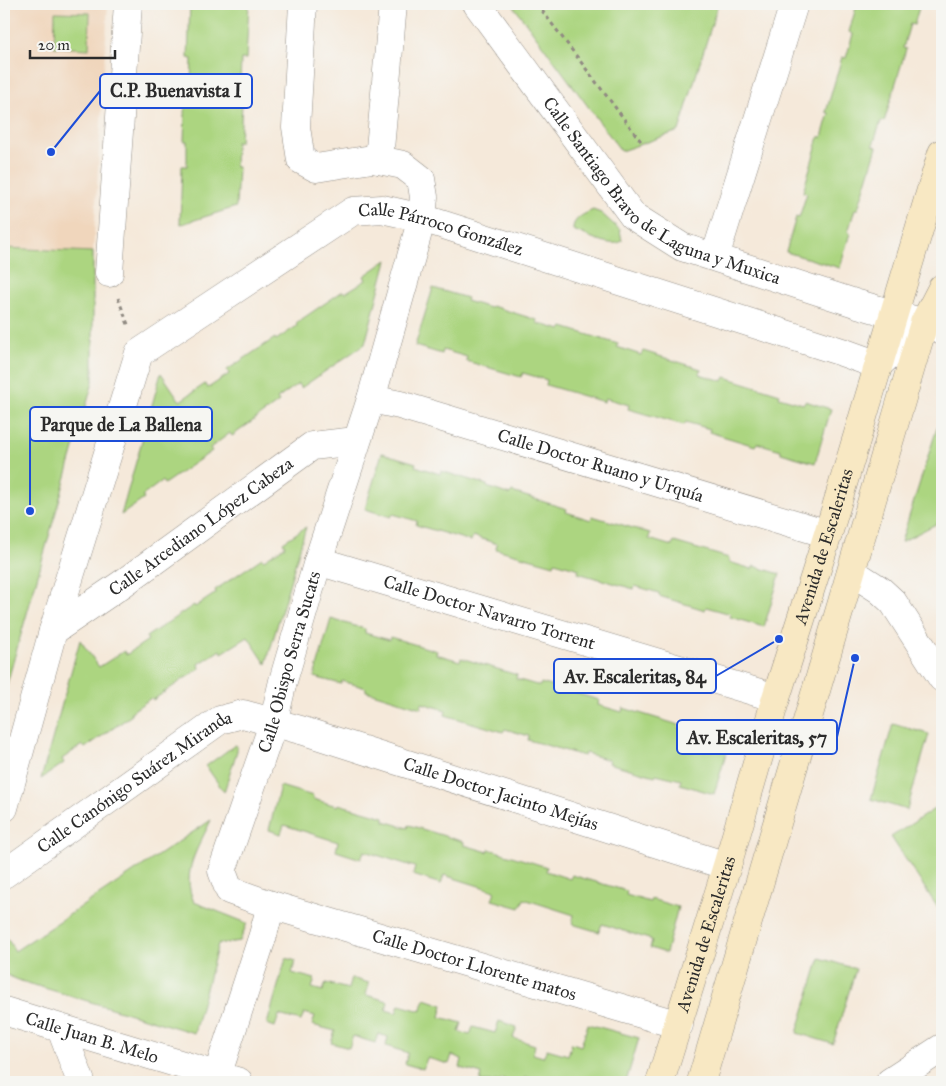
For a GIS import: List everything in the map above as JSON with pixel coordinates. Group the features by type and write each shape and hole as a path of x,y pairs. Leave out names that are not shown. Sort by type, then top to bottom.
{"street":[{"path":"109,273 128,4"},
{"name":"Calle Obispo Serra Sucats","path":"271,905 229,890 222,871 272,724 318,561 371,399 422,218 424,197 421,179 403,164 379,160 364,160 316,168 301,160 296,127 303,4"},
{"path":"379,160 393,4"},
{"name":"Calle Santiago Bravo de Laguna y Muxica","path":"477,4 633,216 682,247 933,327"},
{"path":"715,257 794,4"},
{"name":"Avenida de Escaleritas","path":"660,1082 727,866 776,698 828,534 942,153"},
{"name":"Calle Párroco González","path":"139,353 353,211 382,209 422,218 878,365"},
{"name":"Avenida de Escaleritas","path":"701,1082 852,572 933,327 942,288"},
{"path":"878,365 933,327"},
{"path":"4,808 53,631 139,353"},
{"name":"Calle Doctor Ruano y Urquía","path":"371,399 400,405 828,534"},
{"name":"Calle Arcediano López Cabeza","path":"53,631 130,578 312,446 356,441"},
{"name":"Calle Doctor Navarro Torrent","path":"318,561 776,698"},
{"path":"71,572 92,604"},
{"path":"852,572 880,590 893,602 942,678"},
{"name":"Calle Canónigo Suárez Miranda","path":"4,874 220,720 243,714 272,724"},
{"name":"Calle Doctor Jacinto Mejías","path":"272,724 304,731 727,866"},
{"path":"232,1080 271,905"},
{"name":"Calle Doctor Llorente matos","path":"271,905 678,1025"},
{"name":"Calle Juan B. Melo","path":"4,1011 232,1080"},
{"path":"61,1028 81,1082"},
{"path":"890,1082 942,1048"}],"path":[{"path":"537,4 643,144"},
{"path":"109,273 139,353"},
{"path":"938,523 942,496"}],"shaded area":[{"path":"4,4 108,4 93,252 4,248"}],"green space":[{"path":"190,4 249,4 246,59 241,59 240,84 243,85 240,142 236,142 235,167 238,167 236,207 182,224 180,223 182,166 187,166 187,141 184,141 186,84 191,83 192,59 188,58"},
{"path":"512,4 718,4 679,131 621,151"},
{"path":"857,4 920,4 914,25 910,24 903,48 906,49 884,122 881,121 873,145 877,147 858,209 855,209 840,268 786,252 796,217 799,218 807,193 803,192 819,137 822,137 829,113 826,112 842,57 846,58 853,34 849,32"},
{"path":"55,12 90,13 89,49 54,47"},
{"path":"593,210 601,213 620,230 622,241 617,243 605,242 573,230 574,223 582,215"},
{"path":"4,248 93,252 93,382 4,694"},
{"path":"387,260 365,344 301,388 298,384 277,399 279,402 232,436 230,433 210,448 212,451 164,484 162,481 142,496 144,499 121,515 161,373 180,401 205,384 208,388 229,374 227,370 275,338 276,340 297,326 296,323 343,291 345,293 366,280 364,276"},
{"path":"433,288 467,298 466,301 490,308 492,306 537,320 537,323 561,330 563,327 618,344 617,347 641,355 643,351 701,369 699,374 723,381 725,377 780,394 779,397 803,404 805,401 831,409 815,463 781,453 781,450 757,443 755,446 709,432 710,429 686,422 684,425 628,409 629,405 605,398 604,402 546,385 547,380 523,373 521,377 466,361 467,357 443,350 442,354 415,346"},
{"path":"942,412 942,521 901,542"},
{"path":"382,453 416,463 415,466 440,474 441,471 487,485 487,487 510,495 512,492 567,509 566,512 591,520 592,516 650,533 649,539 672,546 674,542 729,558 729,562 752,569 754,566 780,574 764,627 730,617 731,614 706,607 705,610 659,596 659,593 635,586 634,589 578,573 579,569 555,562 554,565 496,549 497,544 473,536 471,541 416,525 417,521 393,514 391,517 365,509"},
{"path":"306,527 266,664 248,637 222,653 220,650 199,664 200,668 153,700 151,698 131,712 132,715 85,748 82,745 62,759 64,763 41,779 80,640 99,667 124,651 126,655 148,640 146,637 194,605 195,607 216,593 215,590 262,558 264,560 285,546 283,542"},
{"path":"331,619 365,629 365,633 389,640 390,637 437,651 436,654 460,661 461,658 517,675 516,679 540,686 541,683 599,700 598,705 622,712 623,708 679,725 678,728 702,736 704,733 730,741 714,794 680,784 681,780 656,774 655,776 608,763 609,760 585,753 584,756 528,740 529,736 505,729 503,732 445,715 446,710 422,703 421,708 366,691 366,688 342,681 341,684 314,677"},
{"path":"893,724 929,734 907,810 871,799"},
{"path":"235,745 237,746 237,751 224,792 206,766"},
{"path":"280,786 313,796 313,799 384,817 384,821 408,828 409,825 464,842 464,845 488,852 489,849 547,867 546,871 570,879 572,875 627,891 626,895 650,902 651,899 678,907 666,953 650,948 652,940 602,924 599,932 572,924 574,915 524,899 520,908 492,900 495,891 444,875 441,884 413,875 415,867 364,851 361,859 336,851 338,842 284,825 281,834 269,830"},
{"path":"942,804 942,914 891,837"},
{"path":"211,820 190,870 190,891 194,902 247,923 240,941 218,944 194,1033 21,981 4,974 4,933 15,951"},
{"path":"286,958 296,961 292,973 315,979 312,988 323,991 326,983 348,989 351,978 369,983 366,995 388,1001 386,1010 396,1013 399,1005 421,1011 425,999 443,1005 440,1017 462,1023 459,1032 470,1035 473,1027 495,1033 499,1021 517,1027 513,1038 535,1045 533,1054 543,1057 547,1049 568,1055 572,1043 581,1046 588,1024 639,1038 626,1082 536,1082 536,1080 525,1077 524,1082 510,1082 501,1079 500,1082 480,1082 482,1074 460,1068 462,1059 452,1055 449,1064 427,1058 423,1069 405,1064 408,1053 386,1046 388,1037 378,1034 375,1043 353,1036 349,1048 331,1043 335,1031 312,1025 315,1016 304,1013 301,1021 279,1015 275,1027 267,1024"},
{"path":"820,958 856,969 833,1044 797,1033"}],"place":[{"name":"C.P. Buenavista I","path":"51,152"},
{"name":"Parque de La Ballena","path":"30,511"},
{"name":"Av. Escaleritas, 84","path":"779,639"},
{"name":"Av. Escaleritas, 57","path":"855,658"}]}
